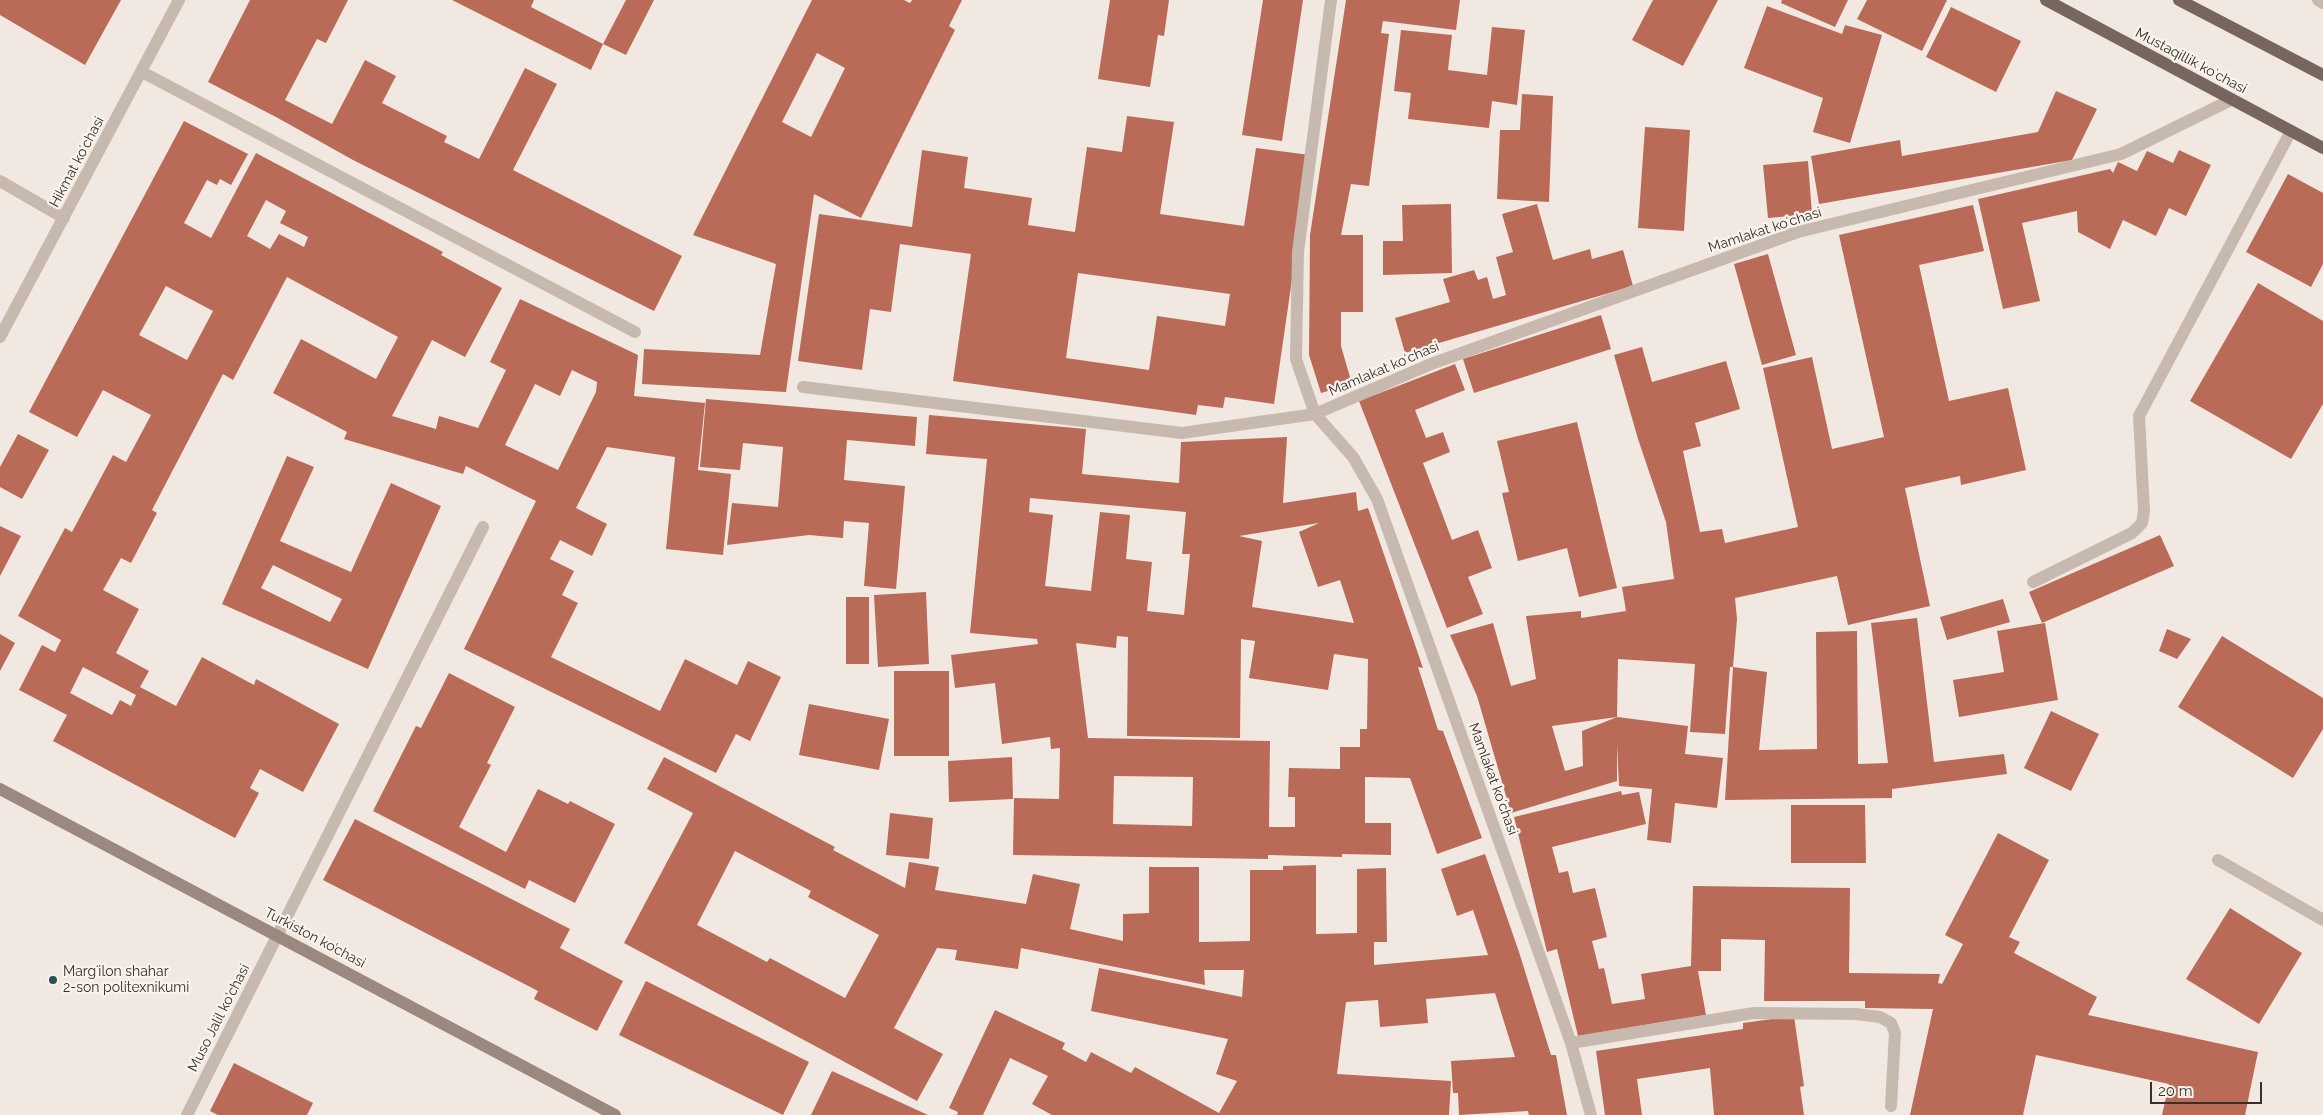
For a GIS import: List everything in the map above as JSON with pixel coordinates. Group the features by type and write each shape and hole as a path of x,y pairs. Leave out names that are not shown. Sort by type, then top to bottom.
{"main road":[{"name":"Mustaqillik koʻchasi","path":"2046,0 2323,148"},
{"path":"2179,0 2323,75"},
{"name":"Turkiston ko’chasi","path":"0,789 615,1115"}],"street":[{"name":"Hikmat koʻchasi","path":"0,337 179,0"},
{"name":"Mamlakat koʻchasi","path":"1331,0 1298,252 1296,359 1315,414 1353,457 1377,499 1571,1043 1591,1115"},
{"path":"2318,0 2323,3"},
{"path":"142,72 634,332"},
{"name":"Mamlakat koʻchasi","path":"1315,414 1432,364 1798,232 2121,154 2231,100"},
{"path":"2033,582 2132,533 2142,523 2144,511 2139,416 2291,131"},
{"path":"0,181 64,218"},
{"path":"803,387 1182,433 1315,414"},
{"name":"Muso Jalil ko'chasi","path":"187,1115 484,527"},
{"path":"2218,860 2323,920"},
{"path":"1571,1043 1754,1013 1856,1014 1880,1017 1891,1023 1895,1033 1891,1106"}],"building":[{"path":"0,0 121,0 85,65 0,15"},
{"path":"250,0 348,0 326,43 317,39 285,100 332,124 365,60 396,76 382,103 447,136 444,142 479,159 525,68 557,84 513,170 682,256 654,311 353,160 208,82"},
{"path":"452,0 534,0 531,7 603,44 591,70"},
{"path":"626,0 654,0 626,55 603,44"},
{"path":"812,0 904,0 910,3 912,0 962,0 949,26 955,30 861,218 814,194 786,392 642,384 644,349 760,355 776,264 693,235","holes":["817,53 845,68 811,137 782,122"]},
{"path":"1110,0 1169,0 1164,36 1158,35 1150,87 1098,79"},
{"path":"1263,0 1303,0 1282,141 1242,135"},
{"path":"1346,0 1460,0 1456,30 1383,21 1381,33 1389,34 1369,186 1351,184 1341,235 1363,235 1363,312 1341,312 1341,346 1352,384 1321,393 1309,355 1310,235"},
{"path":"1653,0 1718,0 1683,66 1632,40"},
{"path":"1782,0 1848,0 1835,27 1781,3"},
{"path":"1867,0 1947,0 1922,51 1857,19"},
{"path":"1767,6 1842,34 1845,25 1882,35 1850,143 1813,132 1823,98 1744,68"},
{"path":"1951,7 2021,41 1996,92 1926,57"},
{"path":"1492,27 1525,30 1517,105 1492,101 1489,128 1408,119 1411,93 1394,91 1401,30 1452,35 1448,70 1487,75"},
{"path":"2056,91 2097,109 2072,160 1819,204 1811,156 1900,140 1902,156 2038,132"},
{"path":"1522,94 1553,96 1549,202 1497,199 1500,130 1520,130"},
{"path":"1127,116 1174,122 1160,214 1244,226 1256,148 1310,155 1274,404 1225,397 1223,408 1198,405 1196,415 953,381 971,254 900,244 891,312 870,309 862,370 798,361 819,214 912,227 922,150 968,157 964,188 1032,198 1028,225 1075,232 1087,147 1122,152","holes":["1078,273 1230,294 1225,326 1157,316 1149,370 1066,358"]},
{"path":"184,121 248,154 231,185 220,179 217,185 207,180 184,223 211,238 256,153 443,252 441,255 502,288 465,357 432,340 392,416 436,429 439,416 478,428 506,370 490,362 520,299 638,355 634,396 705,403 698,470 731,474 723,555 666,549 675,457 607,447 576,508 607,524 592,556 560,540 550,559 574,571 562,595 578,603 551,657 660,711 685,659 737,685 748,661 781,677 750,741 736,734 716,773 464,649 536,501 466,466 463,474 344,439 347,432 273,393 301,339 376,379 398,337 287,277 233,380 223,374 152,510 157,513 131,563 121,558 103,590 139,609 116,653 149,671 140,687 176,706 202,657 254,685 256,679 339,724 303,792 260,769 250,788 259,793 235,838 53,741 67,715 19,690 42,645 55,652 61,640 18,616 65,528 72,532 113,455 126,462 151,415 103,390 77,437 29,412","holes":["266,200 286,211 280,223 308,237 304,247 279,234 270,249 247,236","166,286 213,311 187,360 139,335","572,370 597,382 596,392 558,470 505,445 535,384 560,396","83,667 136,695 131,706 120,700 112,715 70,693"]},
{"path":"1645,127 1690,130 1684,231 1638,228"},
{"path":"2179,150 2211,165 2186,216 2169,208 2156,236 2123,220 2110,249 2078,232 2077,211 2022,223 2040,301 2003,309 1978,199 2110,169 2113,173 2118,162 2137,171 2147,151 2173,163"},
{"path":"1808,161 1812,214 1768,218 1763,165"},
{"path":"2288,174 2323,193 2323,264 2311,287 2246,252"},
{"path":"1451,204 1452,273 1383,275 1383,241 1403,241 1402,205"},
{"path":"1537,204 1553,260 1590,249 1592,259 1623,250 1633,286 1405,353 1395,318 1450,302 1443,279 1474,270 1478,280 1487,277 1493,299 1506,295 1496,257 1513,252 1502,214"},
{"path":"1973,205 1984,251 1919,265 1949,401 2008,388 2026,470 1961,485 1960,476 1905,488 1930,606 1848,625 1837,576 1735,598 1737,619 1733,667 1730,667 1725,734 1690,732 1695,664 1618,659 1617,717 1688,726 1685,754 1723,758 1717,808 1675,803 1671,843 1647,840 1652,789 1619,786 1617,744 1617,781 1511,813 1477,696 1450,635 1493,623 1511,686 1536,679 1526,616 1581,611 1581,618 1626,611 1622,587 1674,579 1666,522 1638,439 1614,355 1642,347 1652,382 1726,361 1740,409 1695,423 1701,446 1683,451 1700,532 1722,529 1725,543 1798,527 1763,368 1812,357 1832,449 1884,437 1839,235","holes":["1617,717 1582,731 1583,766 1565,771 1552,726"]},
{"path":"1768,254 1796,355 1762,365 1734,264"},
{"path":"2258,283 2323,321 2323,404 2291,459 2190,401"},
{"path":"1601,315 1611,349 1474,393 1463,359"},
{"path":"1455,364 1465,390 1415,410 1426,438 1443,432 1450,452 1423,463 1452,540 1478,530 1492,568 1468,577 1483,614 1447,628 1359,401"},
{"path":"706,399 917,417 915,446 847,440 844,480 905,486 896,589 864,586 869,523 844,521 843,538 809,535 727,545 732,503 778,507 783,447 743,443 740,470 700,467"},
{"path":"929,415 1086,429 1082,474 1179,483 1181,442 1287,437 1283,503 1356,492 1358,511 1368,508 1423,668 1418,667 1438,730 1443,731 1482,838 1437,854 1410,778 1365,777 1365,823 1391,823 1391,855 1342,854 1342,857 1268,855 1268,859 1013,855 1014,798 1059,799 1060,748 1051,749 1050,737 1002,744 995,683 955,688 951,655 1038,644 1037,639 970,633 987,459 926,454","holes":["1030,498 1186,512 1182,554 1190,554 1184,615 1147,611 1152,562 1126,559 1130,515 1100,512 1091,591 1045,586 1053,515 1029,512","1319,523 1299,532 1318,587 1340,580 1354,623 1252,607 1262,541 1239,536","1117,636 1128,637 1127,736 1240,738 1241,639 1255,641 1249,678 1328,690 1334,654 1368,659 1367,729 1360,729 1360,747 1340,747 1340,769 1289,768 1288,797 1295,797 1295,827 1269,827 1270,741 1088,738 1076,643 1116,648","1114,776 1193,777 1192,826 1113,824"]},
{"path":"1577,422 1617,588 1579,597 1567,548 1518,561 1502,493 1509,492 1497,441"},
{"path":"18,434 49,450 22,499 0,487 0,467"},
{"path":"287,456 314,467 280,541 351,572 391,483 441,506 368,669 222,604","holes":["273,565 342,599 330,622 261,588"]},
{"path":"0,526 21,536 0,576"},
{"path":"2160,535 2174,566 2042,623 2029,592"},
{"path":"926,592 929,664 878,667 874,595"},
{"path":"846,597 869,597 869,664 846,664"},
{"path":"2003,599 2010,622 1947,640 1940,617"},
{"path":"1917,618 1934,762 2004,754 2007,774 1892,789 1892,798 1725,800 1733,667 1767,672 1759,750 1817,749 1816,632 1857,631 1858,764 1888,763 1871,623"},
{"path":"2045,623 2058,700 1959,717 1953,680 2004,672 1997,631"},
{"path":"2167,629 2191,639 2177,659 2159,651"},
{"path":"0,634 15,643 0,671"},
{"path":"2222,636 2323,698 2323,729 2293,778 2178,707"},
{"path":"894,671 949,671 949,756 894,756"},
{"path":"449,673 515,707 487,763 491,765 459,827 506,852 538,789 568,804 570,801 615,824 575,903 529,880 525,889 373,811 416,726 421,728"},
{"path":"809,704 889,719 879,770 799,755"},
{"path":"2051,711 2099,734 2071,791 2024,768"},
{"path":"664,757 835,847 833,850 905,888 909,862 939,867 935,890 1026,904 1033,874 1080,884 1070,929 1123,941 1123,914 1149,913 1149,867 1199,867 1199,942 1250,941 1250,870 1283,870 1283,866 1316,865 1316,934 1357,933 1357,869 1386,868 1387,942 1374,942 1374,965 1488,955 1473,910 1457,916 1441,869 1485,854 1519,952 1551,1055 1556,1055 1567,1115 1529,1115 1528,1111 1459,1115 1458,1093 1453,1093 1451,1061 1515,1057 1495,993 1426,999 1428,1023 1380,1027 1378,1000 1346,1002 1337,1074 1451,1081 1449,1115 1052,1115 1032,1104 1048,1076 1010,1058 983,1115 957,1115 958,1112 949,1108 995,1010 1065,1043 1062,1049 1086,1062 1091,1052 1131,1073 1135,1067 1219,1113 1237,1081 1216,1074 1228,1039 1091,1011 1099,968 1242,997 1244,970 1204,970 1205,985 1021,948 1018,969 955,960 957,950 937,948 894,1028 943,1054 917,1101 624,943 693,813 647,789","holes":["735,851 811,891 808,897 879,935 845,998 770,958 767,962 697,925"]},
{"path":"1012,757 1013,799 949,802 948,761"},
{"path":"1621,791 1622,795 1639,792 1646,824 1552,847 1559,873 1568,871 1573,893 1595,888 1607,937 1592,941 1599,969 1604,968 1612,1004 1645,999 1641,974 1691,966 1693,886 1850,888 1849,973 1940,974 1938,983 1942,984 1963,944 1945,935 1998,833 2049,860 2009,937 2020,942 2014,953 2097,997 2088,1015 2258,1052 2245,1115 2162,1115 2169,1084 2036,1055 2023,1115 1910,1115 1933,1009 1865,1008 1865,1001 1764,1001 1765,940 1721,939 1721,971 1698,971 1706,1015 1578,1036 1557,949 1547,952 1514,817"},
{"path":"1791,805 1865,805 1866,863 1791,863"},
{"path":"890,813 933,818 929,859 886,855"},
{"path":"355,819 570,929 560,948 623,981 597,1031 534,999 538,991 323,880"},
{"path":"2230,908 2302,953 2259,1024 2186,979"},
{"path":"646,981 809,1062 783,1115 619,1035"},
{"path":"1794,1016 1804,1086 1800,1087 1804,1115 1714,1115 1710,1068 1637,1079 1642,1115 1605,1115 1596,1051 1743,1029 1743,1023"},
{"path":"234,1063 313,1103 307,1115 218,1115 210,1111"},
{"path":"832,1071 928,1115 811,1115"}],"place":[{"name":"Margʻilon shahar 2-son politexnikumi","path":"53,980"}]}
